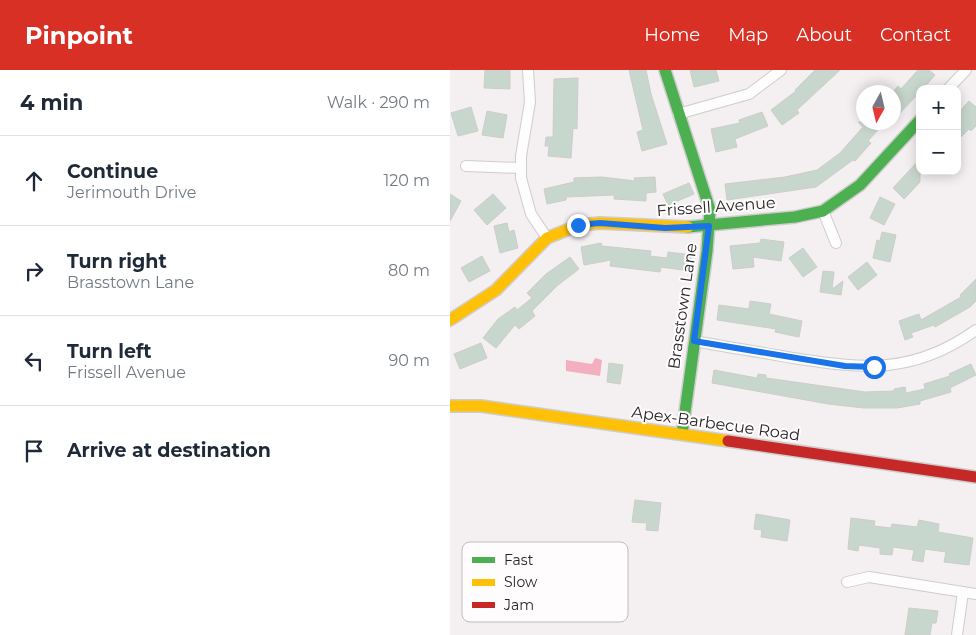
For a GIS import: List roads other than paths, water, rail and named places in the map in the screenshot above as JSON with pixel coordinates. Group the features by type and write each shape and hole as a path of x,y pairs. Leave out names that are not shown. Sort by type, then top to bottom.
{"street":[{"path":"528,70 530,102 520,168 522,189 526,202 547,238"},
{"name":"Brasstown Lane","path":"665,70 708,200 709,226 682,434"},
{"path":"678,114 749,94 781,70"},
{"path":"952,85 966,70"},
{"name":"Frissell Avenue","path":"450,320 496,290 547,238 566,229 590,224 665,228 709,226 802,216 823,211 860,185 916,124"},
{"path":"466,166 520,168"},
{"path":"823,211 836,243"},
{"path":"694,341 845,366 874,367 906,363 924,358 954,344 976,330"},
{"name":"Apex-Barbecue Road","path":"450,406 480,406 976,477"},
{"path":"847,582 869,577 976,594"},
{"path":"957,635 963,592"}]}
